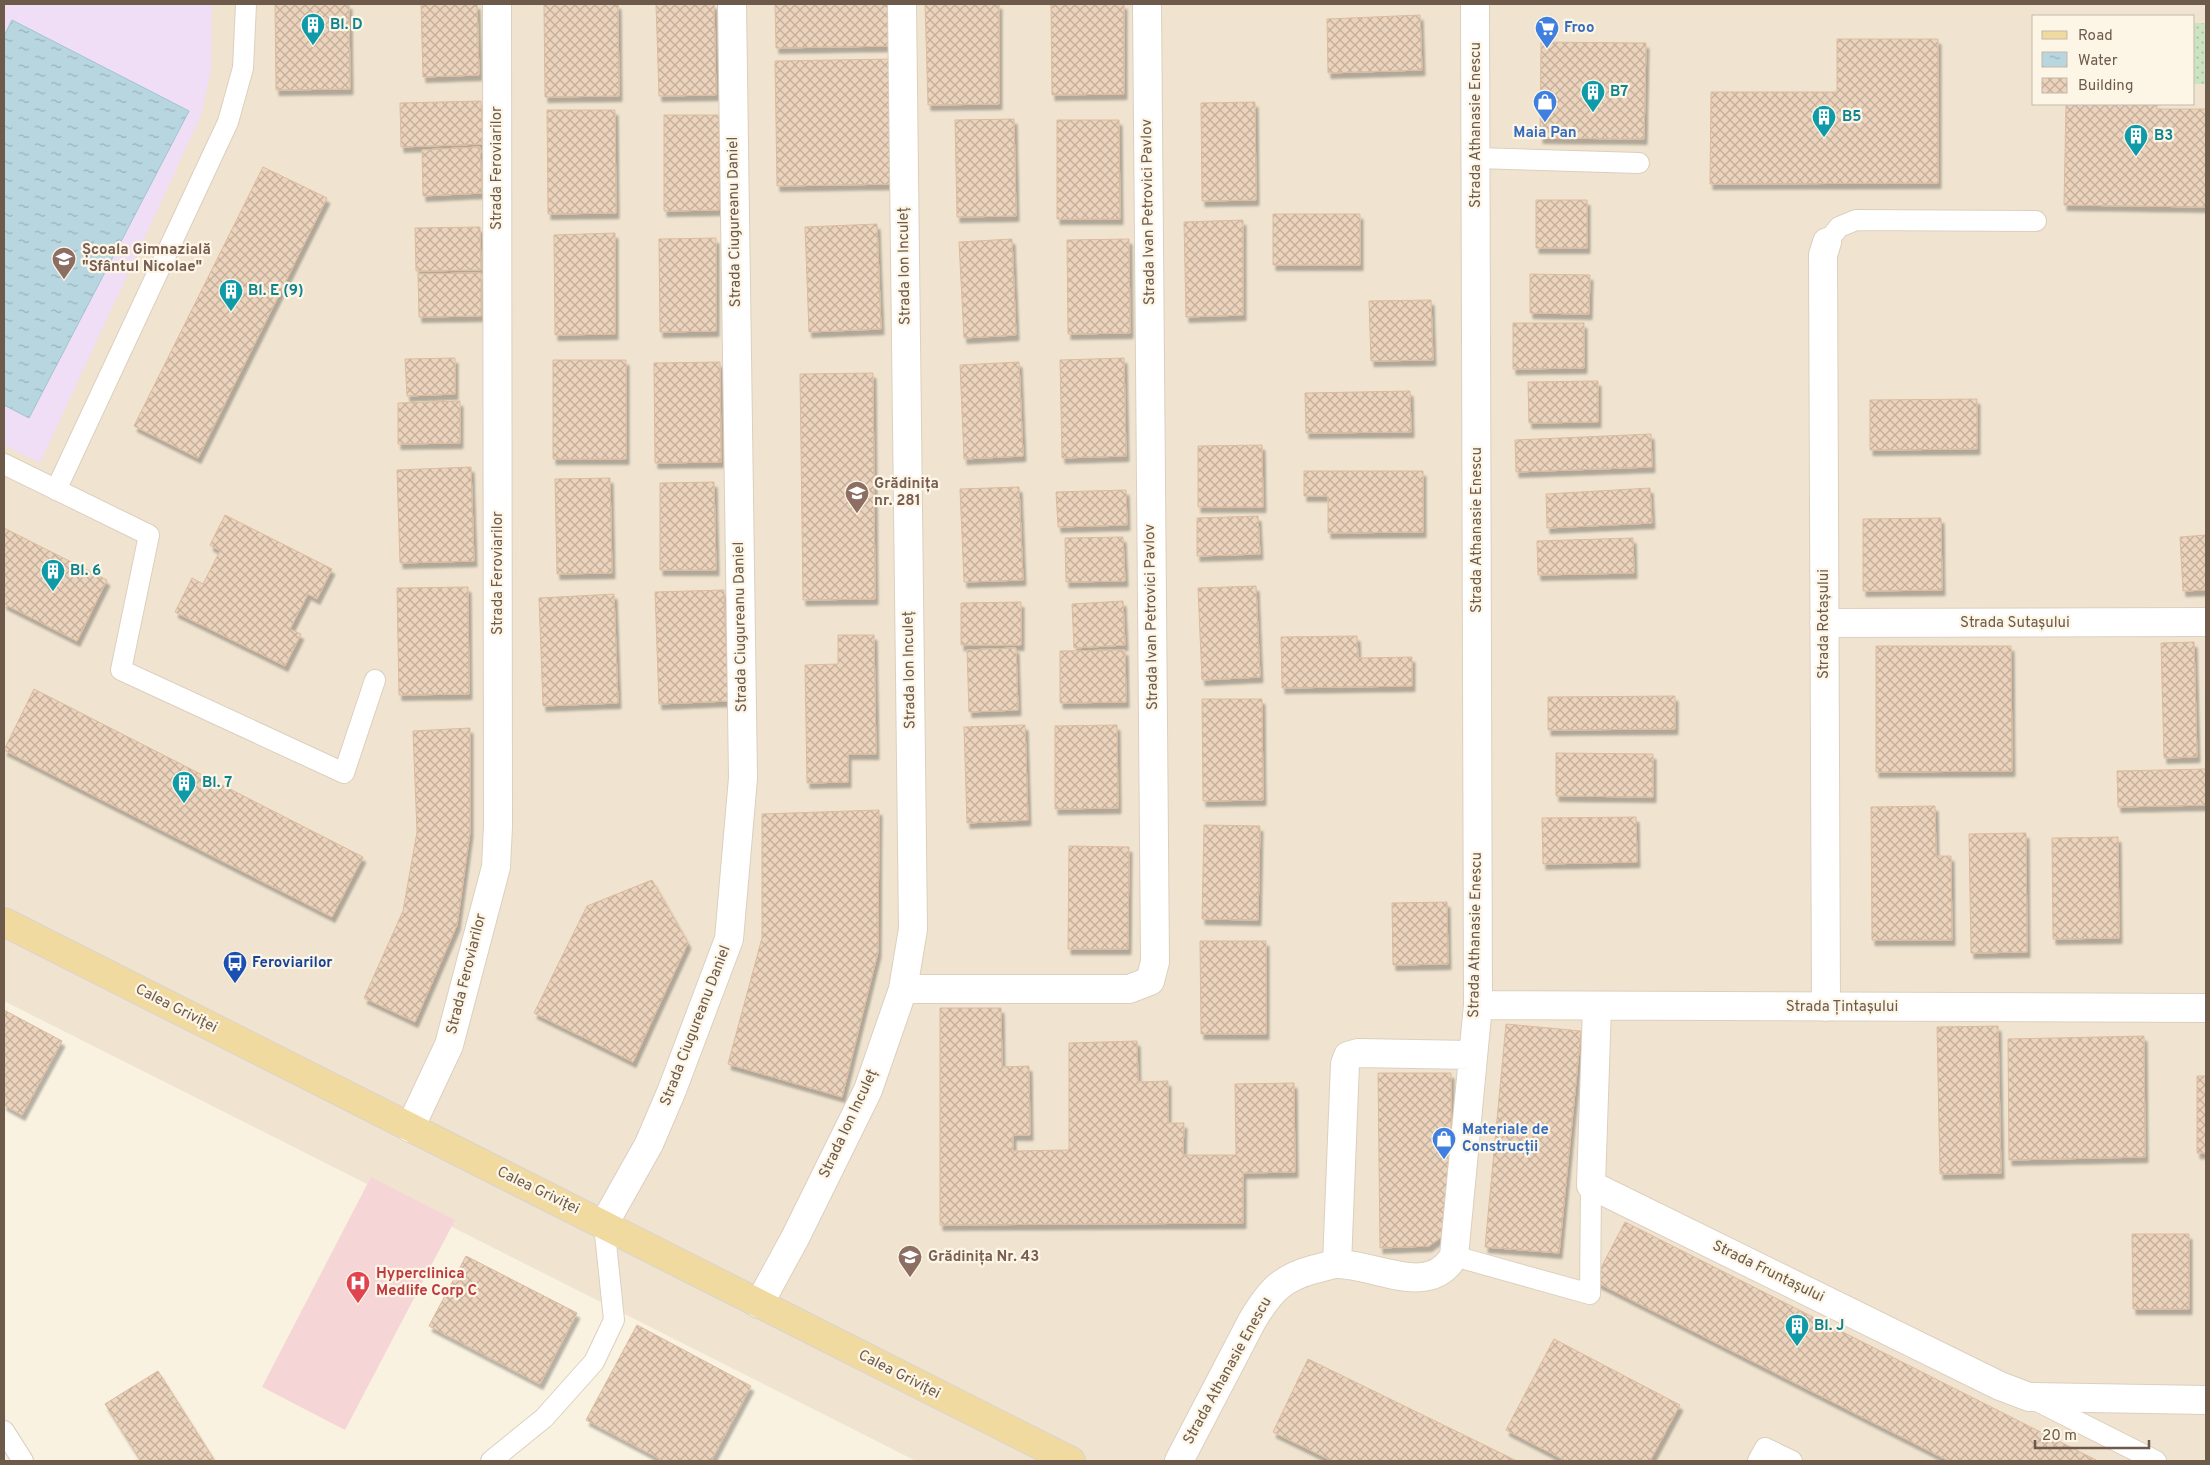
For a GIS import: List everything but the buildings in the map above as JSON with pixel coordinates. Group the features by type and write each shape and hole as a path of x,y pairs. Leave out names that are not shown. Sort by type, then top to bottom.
{"main road":[{"name":"Calea Griviței","path":"4,922 1071,1461"}],"street":[{"name":"Strada Feroviarilor","path":"410,1128 449,1045 496,867 498,826 497,4"},
{"name":"Strada Ciugureanu Daniel","path":"604,1224 649,1144 672,1090 729,939 743,778 732,4"},
{"name":"Strada Ion Inculeț","path":"759,1304 802,1224 868,1090 903,989 913,929 902,4"},
{"name":"Strada Ivan Petrovici Pavlov","path":"903,989 1129,989 1150,981 1155,962 1147,4"},
{"name":"Strada Athanasie Enescu","path":"1179,1461 1264,1300 1278,1284 1295,1274 1337,1264 1423,1279 1448,1267 1454,1256 1478,1005 1476,4"},
{"name":"Strada Rotașului","path":"1826,242 1823,255 1826,1007"},
{"name":"Strada Sutașului","path":"1824,623 2206,622"},
{"name":"Strada Țintașului","path":"1478,1005 2206,1008"},
{"path":"1591,1185 1596,1006"},
{"path":"1337,1264 1345,1064 1348,1056 1358,1053 1472,1055"},
{"name":"Strada Fruntașului","path":"1591,1185 2000,1386 2029,1397 2206,1400"}],"lane":[{"path":"56,490 228,122 243,68 246,4"},
{"path":"1476,158 1639,163"},
{"path":"1826,242 1839,227 1856,220 2036,221"},
{"path":"4,464 149,535 121,670 344,773 375,680"},
{"path":"1454,1256 1590,1294 1591,1185"},
{"path":"491,1461 544,1418 594,1362 614,1320 604,1224"},
{"path":"2029,1397 2156,1461"},
{"path":"4,1431 22,1461"},
{"path":"1758,1461 1765,1448 1792,1461"}],"shaded area":[{"path":"4,4 2206,4 2206,1461 916,1461 4,1001"},
{"name":"Școala Gimnazială \"Sfântul Nicolae\"","path":"4,4 212,4 211,70 201,116 40,463 4,445"},
{"name":"Hyperclinica Medlife Corp C","path":"371,1177 455,1220 345,1430 262,1387"}],"green space":[{"path":"2195,23 2206,23 2206,84 2195,84"}],"water":[{"name":"Școala Gimnazială \"Sfântul Nicolae\"","path":"12,20 189,111 29,418 4,405 4,36"}],"place":[{"name":"Bl. D","path":"313,46"},
{"name":"Froo","path":"1547,49"},
{"name":"B7","path":"1593,113"},
{"name":"Maia Pan","path":"1545,123"},
{"name":"B5","path":"1824,138"},
{"name":"B3","path":"2136,157"},
{"name":"Școala Gimnazială \"Sfântul Nicolae\"","path":"64,280"},
{"name":"Bl. E (9)","path":"231,312"},
{"name":"Grădinița nr. 281","path":"857,514"},
{"name":"Bl. 6","path":"53,592"},
{"name":"Bl. 7","path":"184,804"},
{"name":"Feroviarilor","path":"235,984"},
{"name":"Materiale de Construcții","path":"1444,1160"},
{"name":"Grădinița Nr. 43","path":"910,1278"},
{"name":"Hyperclinica Medlife Corp C","path":"358,1304"},
{"name":"Bl. J","path":"1797,1347"}]}
